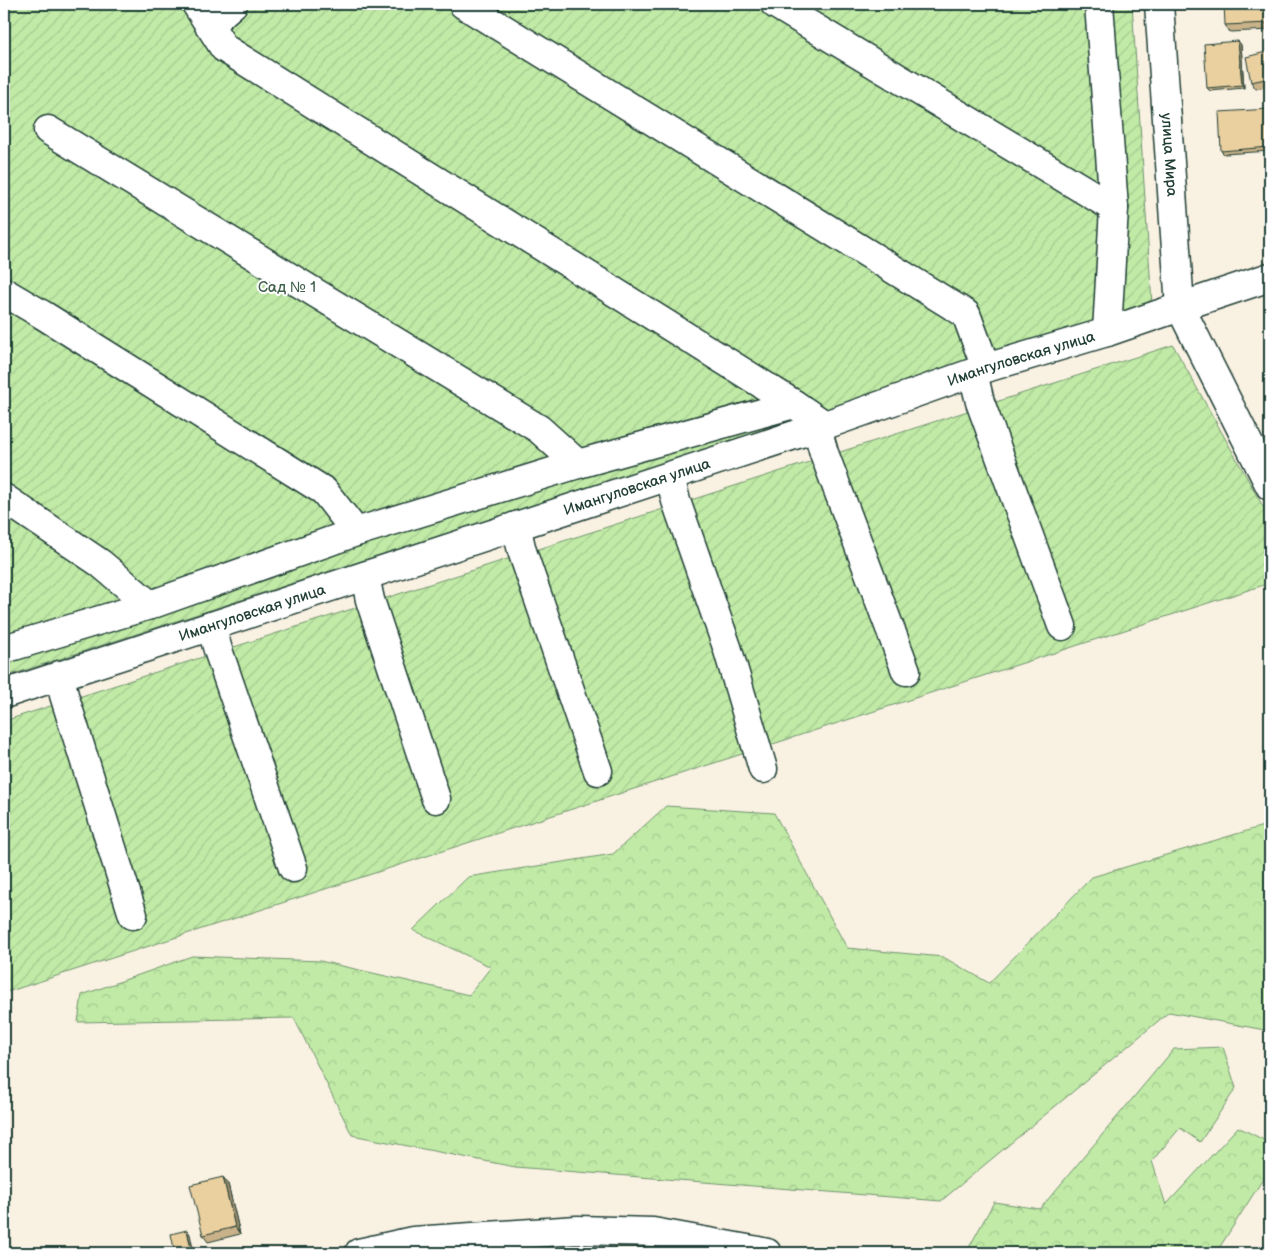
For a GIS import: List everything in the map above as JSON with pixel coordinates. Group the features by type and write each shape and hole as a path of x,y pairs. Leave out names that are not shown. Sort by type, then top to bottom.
{"street":[{"path":"233,4 203,14 224,48 794,404 821,426 824,453 906,671"},
{"path":"463,4 966,314 980,370 980,402 1062,626"},
{"path":"775,4 1114,208"},
{"name":"улица Мира","path":"1159,4 1180,307"},
{"path":"1094,7 1114,208 1107,332"},
{"path":"48,130 539,429 578,464"},
{"name":"Имангуловская улица","path":"4,694 821,426 980,370 1107,332 1270,277"},
{"path":"4,292 324,491 356,532"},
{"path":"1180,307 1270,486"},
{"path":"4,649 150,605 356,532 578,464 794,404"},
{"path":"670,476 676,501 727,648 763,769"},
{"path":"4,498 100,563 150,605"},
{"path":"516,526 522,551 598,771"},
{"path":"365,576 370,600 436,799"},
{"path":"210,626 294,868"},
{"path":"60,675 64,695 133,915"},
{"path":"359,1253 413,1241 577,1230 653,1232 767,1253"}],"green space":[{"name":"Сад № 1","path":"4,4 1132,4 1152,304 4,677"},
{"path":"1173,345 1270,519 1270,583 4,993 4,721"},
{"path":"666,806 774,813 847,948 943,957 989,983 1092,877 1270,824 1270,1031 1169,1012 941,1201 515,1167 352,1135 294,1018 78,1022 82,995 192,956 320,961 469,995 491,967 413,930 468,877 613,854"},
{"path":"1223,1047 1236,1088 1200,1142 1180,1128 1152,1161 1166,1205 1238,1127 1270,1143 1270,1168 1216,1253 966,1253 994,1202 1040,1209 1174,1049"}],"building":[{"path":"1224,4 1268,4 1269,23 1225,25"},
{"path":"1238,41 1242,85 1207,88 1204,44"},
{"path":"1270,51 1270,78 1251,82 1246,57"},
{"path":"1270,109 1270,147 1221,151 1219,112"},
{"path":"223,1177 235,1227 203,1235 190,1185"},
{"path":"187,1230 192,1253 175,1253 171,1234"}]}
